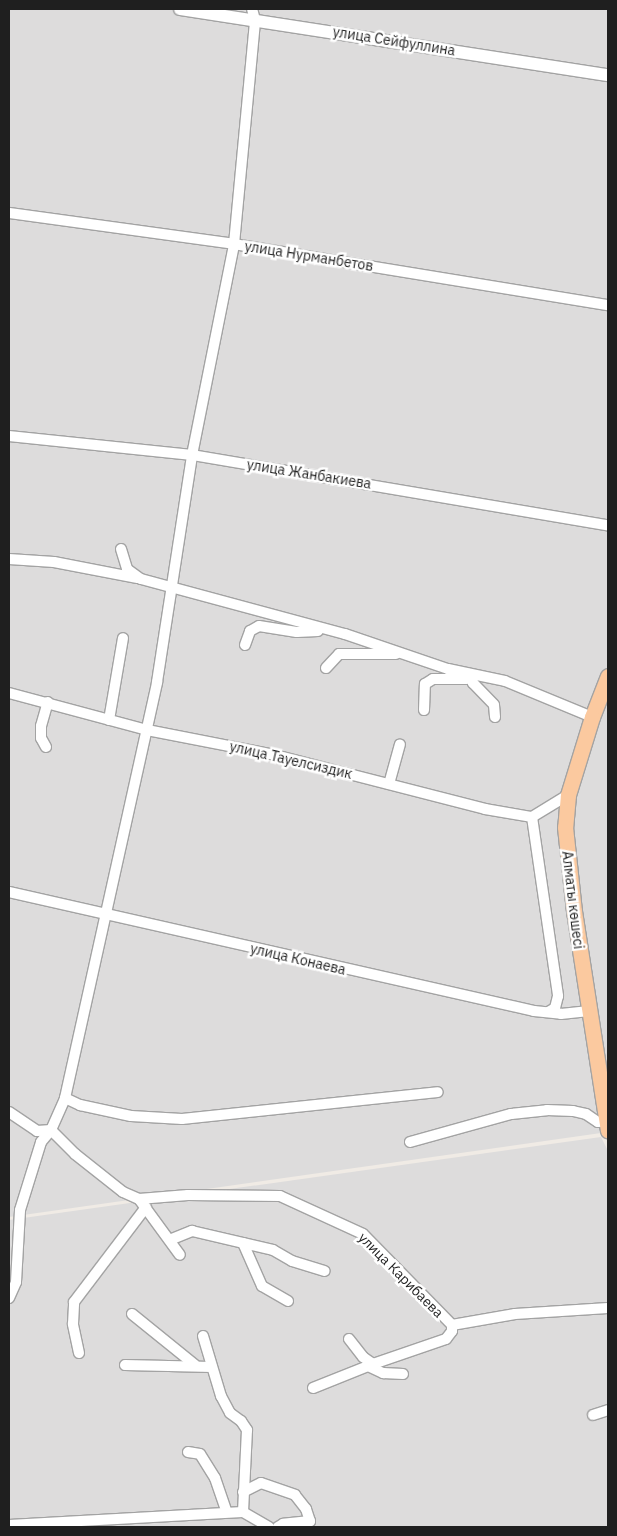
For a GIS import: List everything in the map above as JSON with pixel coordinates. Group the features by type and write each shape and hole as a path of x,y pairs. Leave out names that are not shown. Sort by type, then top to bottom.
{"main road":[{"name":"Алматы көшесі","path":"607,1126 568,870 565,827 568,795 592,717 608,676"}],"street":[{"name":"улица Сейфуллина","path":"180,9 254,14 608,75"},
{"path":"9,1298 16,1282 20,1210 41,1142 51,1130 66,1098 147,730 192,455 234,244 254,14"},
{"name":"улица Нурманбетов","path":"9,213 234,244 608,305"},
{"name":"улица Жанбакиева","path":"9,436 192,455 608,525"},
{"path":"122,549 127,568 141,579"},
{"path":"9,559 54,562 141,579 171,589 183,590 328,630 470,674 505,681 592,717"},
{"path":"245,645 250,632 259,626 297,632 328,630"},
{"path":"110,720 123,638"},
{"path":"326,668 339,654 360,652 411,656"},
{"path":"424,710 426,684 433,679 466,679 470,674"},
{"path":"470,674 473,683 494,705 495,717"},
{"name":"улица Тауелсиздик","path":"9,693 147,730 271,754 485,809 532,816"},
{"path":"46,746 41,738 41,726 48,702"},
{"path":"389,784 400,744"},
{"path":"548,1012 554,1008 558,996 532,816 568,795"},
{"name":"улица Конаева","path":"9,892 410,984 548,1012 589,1011"},
{"path":"66,1098 80,1106 131,1116 182,1120 438,1092"},
{"path":"410,1142 511,1114 547,1110 572,1111 586,1114 607,1126"},
{"path":"9,1112 37,1131 51,1130"},
{"path":"51,1130 74,1154 123,1192 139,1198 172,1239 180,1255"},
{"name":"улица Карибаева","path":"139,1198 188,1195 280,1196 363,1234 452,1325 515,1314 608,1308"},
{"path":"79,1353 73,1324 74,1302 146,1207"},
{"path":"172,1239 192,1231 273,1250 292,1261 324,1271"},
{"path":"244,1243 262,1286 288,1301"},
{"path":"132,1314 178,1348 195,1366"},
{"path":"313,1388 371,1365 446,1339 452,1331 452,1325"},
{"path":"203,1336 212,1367 214,1382 225,1405 246,1430 243,1512"},
{"path":"349,1339 363,1357 383,1373 403,1374"},
{"path":"125,1365 212,1367"},
{"path":"593,1415 608,1410"},
{"path":"188,1452 200,1454 214,1478 227,1512"},
{"path":"243,1492 261,1483 295,1495 306,1509 310,1521 284,1524 278,1527"},
{"path":"9,1525 113,1523 243,1512 269,1527"}],"shaded area":[{"path":"9,9 608,9 608,1132 9,1217"},
{"path":"601,1137 608,1151 608,1527 9,1527 9,1220"}]}
